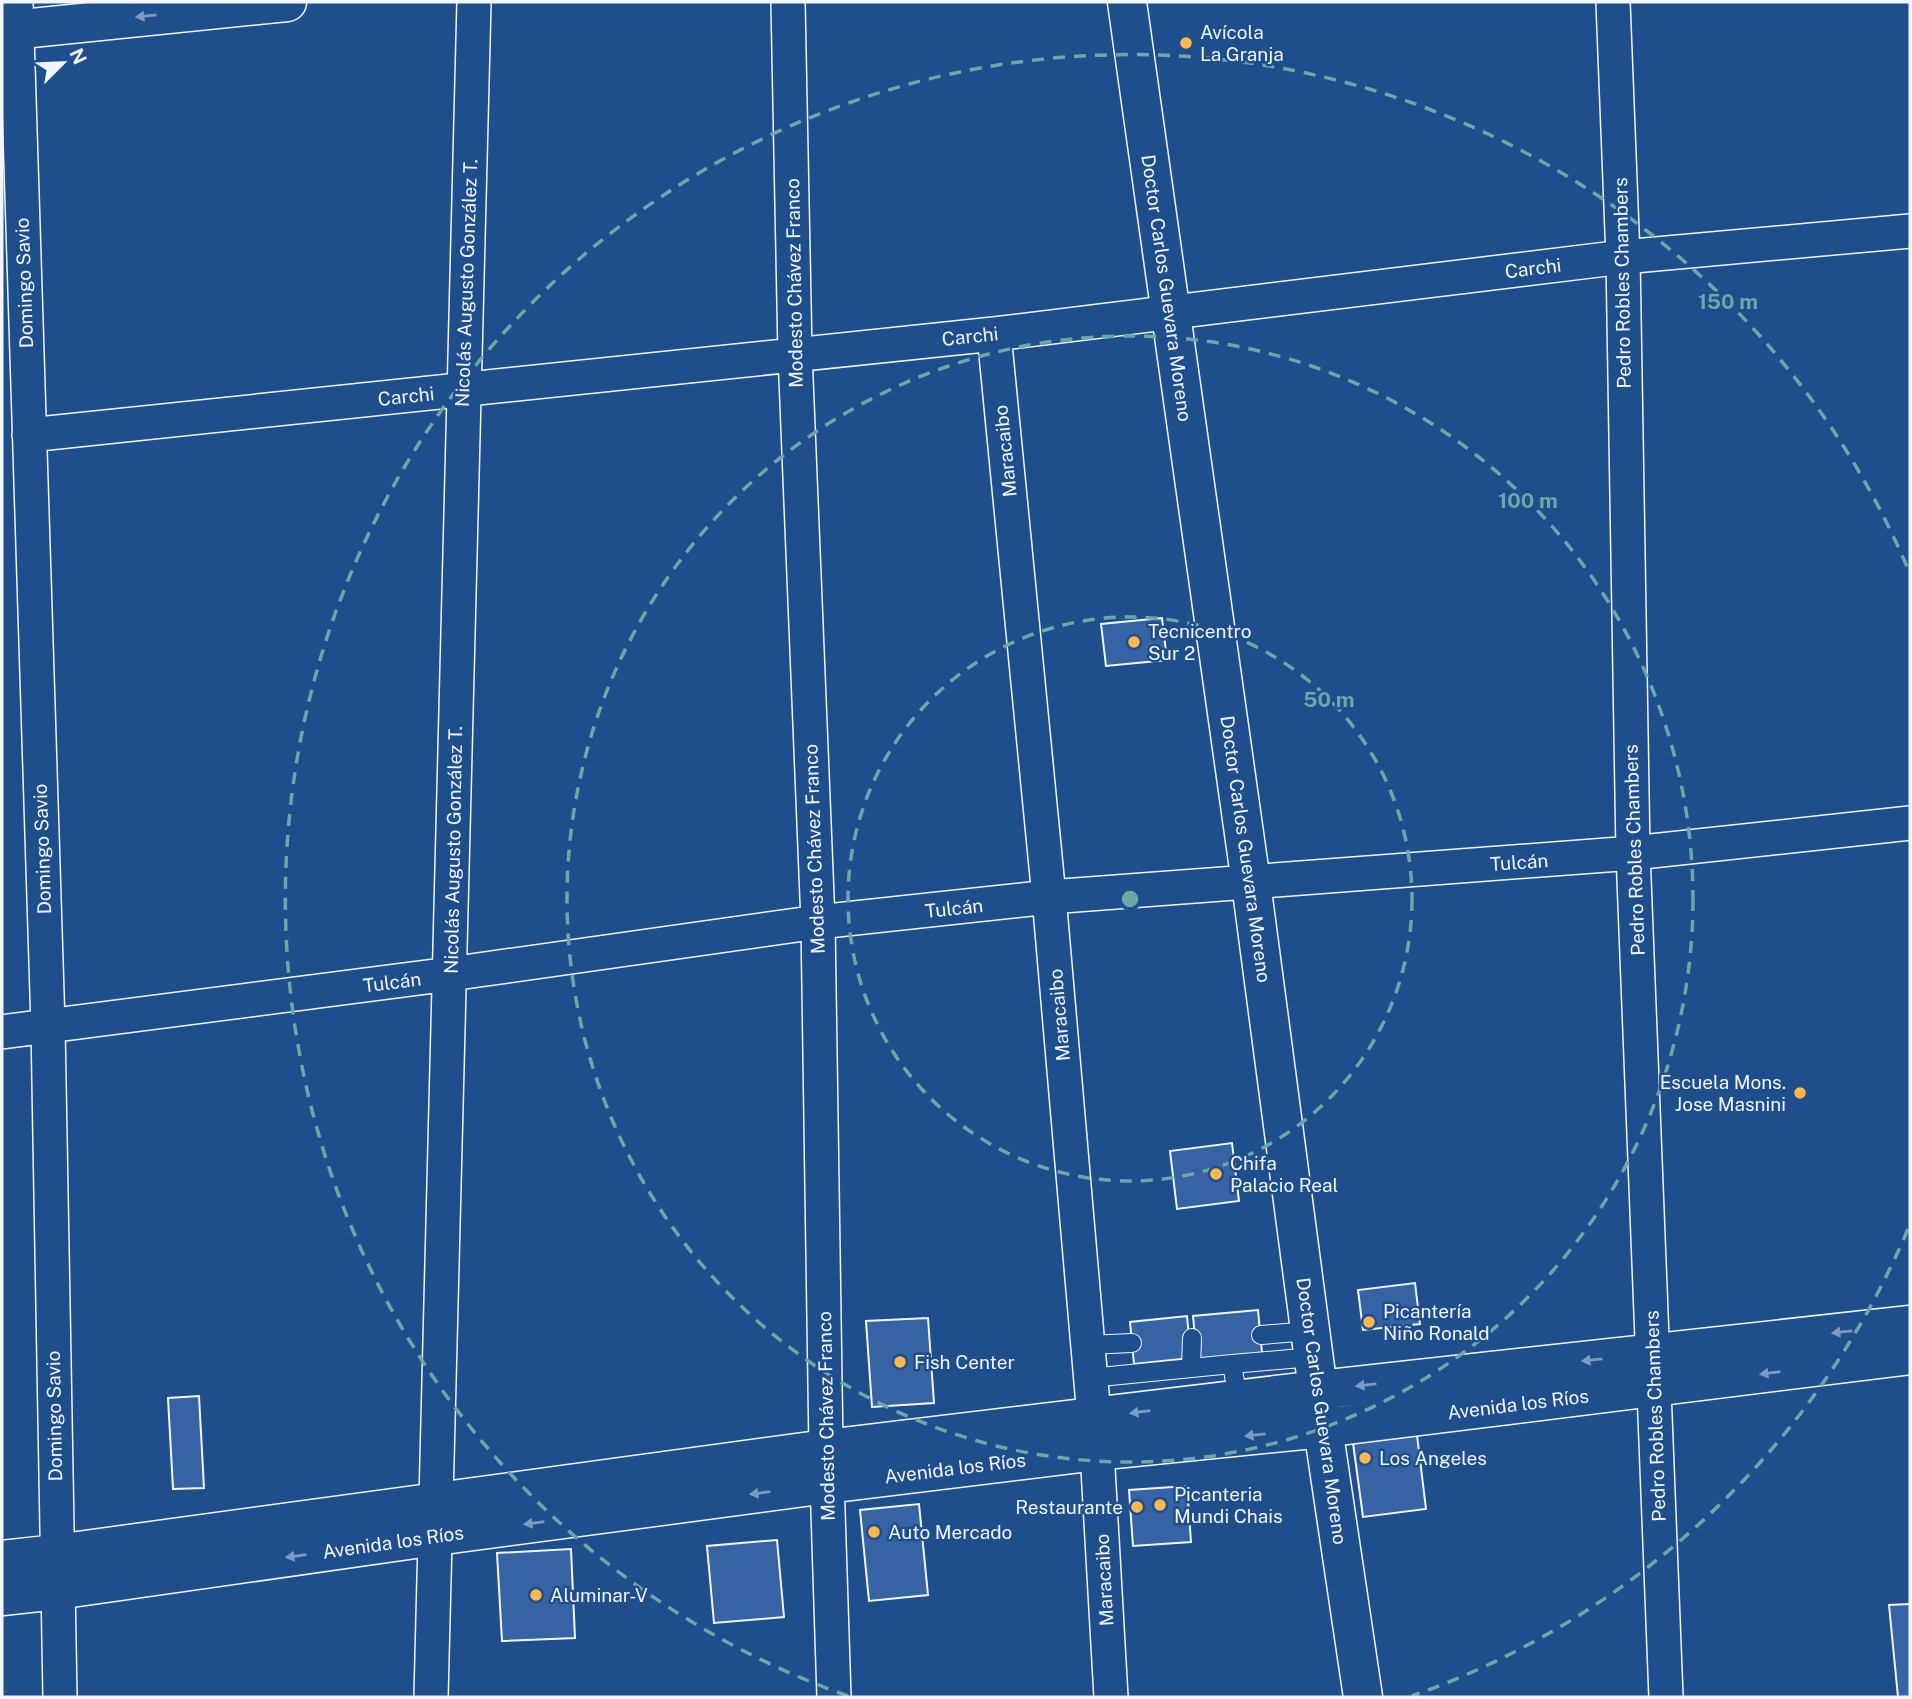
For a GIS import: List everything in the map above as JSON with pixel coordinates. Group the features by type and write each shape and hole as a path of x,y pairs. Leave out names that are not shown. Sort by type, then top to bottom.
{"main road":[{"path":"11,21 287,2"},
{"name":"Doctor Carlos Guevara Moreno","path":"1127,2 1251,883 1323,1428 1363,1697"},
{"name":"Avenida los Ríos","path":"2,1596 57,1572 827,1466 1095,1434 1323,1428 1910,1325"},
{"name":"Avenida los Ríos","path":"1095,1434 1235,1382 1314,1359 1652,1370 1910,1355"},
{"name":"Avenida los Ríos","path":"2,1560 57,1572"}],"street":[{"name":"Nicolás Augusto González T.","path":"432,1697 474,2"},
{"name":"Modesto Chávez Franco","path":"788,2 795,353 818,922 827,1466 834,1697"},
{"name":"Pedro Robles Chambers","path":"1613,2 1623,257 1633,853 1666,1697"},
{"name":"Domingo Savio","path":"11,21 29,435 48,1026 60,1697"},
{"name":"Carchi","path":"29,435 994,334 1623,257 1910,231"},
{"name":"Maracaibo","path":"994,334 1049,897 1088,1345 1111,1697"},
{"name":"Tulcán","path":"2,1032 450,974 818,922 1049,897 1633,853 1910,823"}],"lane":[{"path":"1261,1335 1314,1359"},
{"path":"1191,1367 1192,1339"},
{"path":"1088,1345 1132,1343"},
{"path":"1090,1378 1191,1367 1235,1382"}],"building":[{"name":"Tecnicentro Sur 2","path":"1162,618 1167,660 1106,666 1101,624"},
{"path":"1232,1143 1239,1201 1177,1209 1170,1151"},
{"path":"1415,1283 1420,1324 1363,1330 1358,1290"},
{"path":"1258,1310 1262,1353 1197,1359 1193,1316"},
{"path":"1187,1316 1191,1358 1134,1364 1130,1322"},
{"name":"Fish Center","path":"928,1318 934,1403 872,1407 866,1321"},
{"path":"199,1396 204,1488 173,1489 168,1398"},
{"path":"1417,1435 1426,1509 1363,1517 1353,1443"},
{"path":"1187,1486 1191,1542 1133,1546 1129,1490"},
{"path":"919,1504 928,1595 869,1601 860,1510"},
{"path":"777,1540 784,1617 714,1623 707,1546"},
{"name":"Aluminar-V","path":"571,1549 575,1638 502,1641 497,1553"},
{"path":"1910,1604 1910,1697 1898,1697 1889,1605"}],"place":[{"name":"Avícola La Granja","path":"1186,43"},
{"name":"Tecnicentro Sur 2","path":"1134,642"},
{"name":"Escuela Mons. Jose Masnini","path":"1800,1093"},
{"name":"Chifa Palacio Real","path":"1216,1174"},
{"name":"Picantería Niño Ronald","path":"1369,1322"},
{"name":"Fish Center","path":"900,1362"},
{"name":"Los Angeles","path":"1365,1458"},
{"name":"Picanteria Mundi Chais","path":"1160,1505"},
{"name":"Restaurante","path":"1137,1507"},
{"name":"Auto Mercado","path":"874,1532"},
{"name":"Aluminar-V","path":"536,1595"}]}
